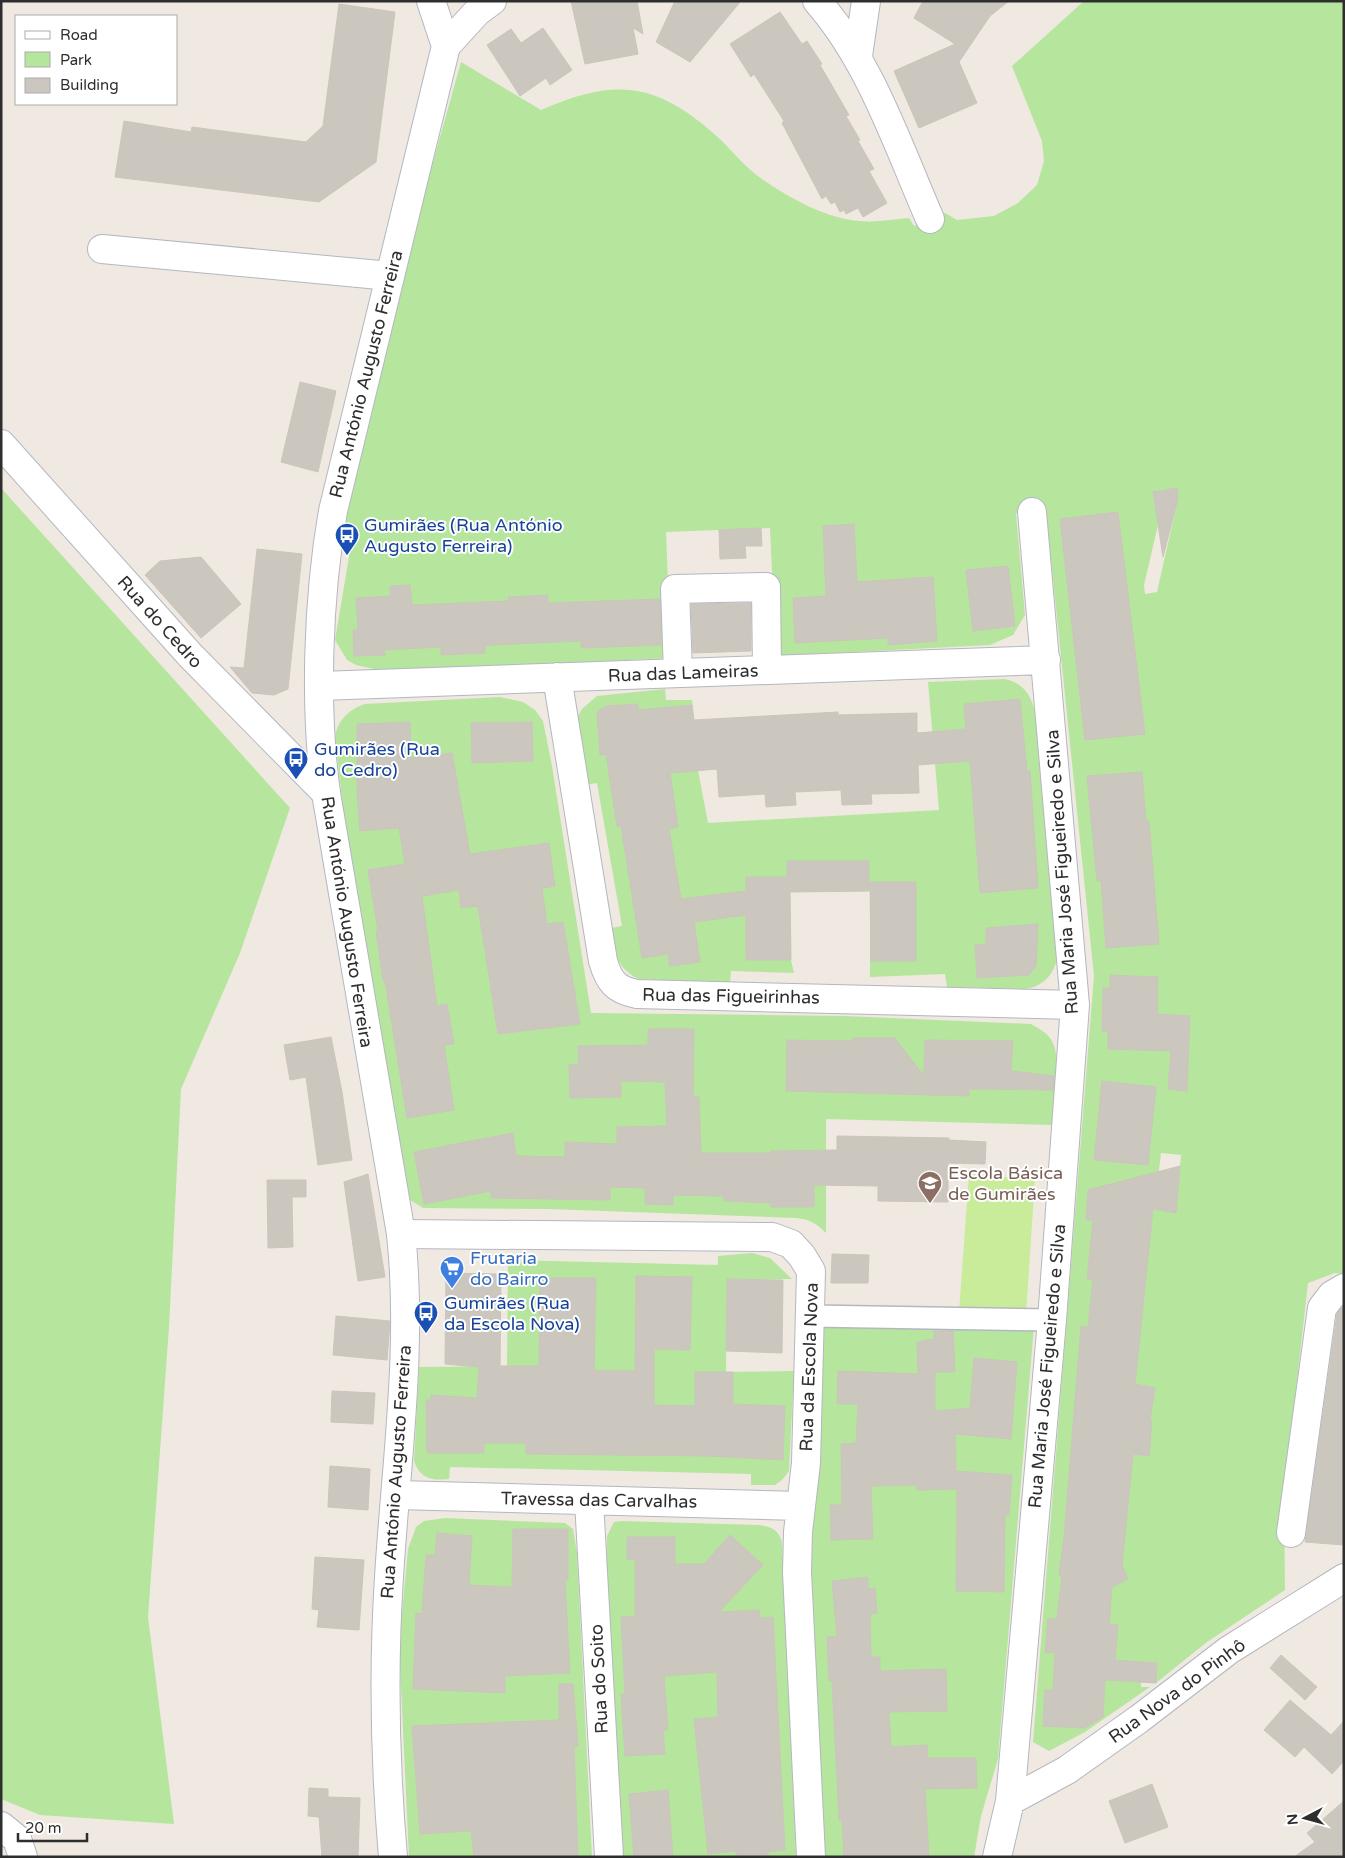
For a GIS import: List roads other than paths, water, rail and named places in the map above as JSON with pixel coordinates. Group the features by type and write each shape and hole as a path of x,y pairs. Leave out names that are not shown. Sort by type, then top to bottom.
{"street":[{"path":"431,1 446,46 477,12 492,1"},
{"path":"817,1 842,31 858,56 930,219"},
{"path":"858,56 866,1"},
{"name":"Rua António Augusto Ferreira","path":"393,1857 388,1795 385,1666 389,1576 397,1495 406,1300 401,1234 326,793 320,740 320,686 324,591 330,531 338,488 446,46"},
{"path":"102,249 390,276"},
{"name":"Rua do Cedro","path":"1,444 190,655 326,793"},
{"name":"Rua Maria José Figueiredo e Silva","path":"997,1857 1010,1801 1052,1320 1075,1006 1032,512"},
{"path":"678,673 676,589 766,587 767,670"},
{"name":"Rua das Lameiras","path":"320,686 1046,660"},
{"name":"Rua das Figueirinhas","path":"557,677 603,961 607,975 614,986 624,992 637,994 1075,1006"},
{"name":"Rua da Escola Nova","path":"401,1234 772,1237 791,1244 802,1256 811,1272 812,1316 806,1462 797,1572 811,1857"},
{"path":"1291,1533 1322,1308 1332,1295 1344,1288"},
{"path":"812,1316 1052,1320"},
{"name":"Travessa das Carvalhas","path":"397,1495 801,1506"},
{"name":"Rua do Soito","path":"589,1501 609,1857"},
{"name":"Rua Nova do Pinhô","path":"1010,1801 1067,1770 1139,1720 1230,1650 1344,1578"},
{"path":"1,1826 17,1839 23,1857"}],"place":[{"name":"Gumirães (Rua António Augusto Ferreira)","path":"347,556"},
{"name":"Gumirães (Rua do Cedro)","path":"296,780"},
{"name":"Escola Básica de Gumirães","path":"930,1204"},
{"name":"Frutaria do Bairro","path":"452,1289"},
{"name":"Gumirães (Rua da Escola Nova)","path":"426,1334"}]}
